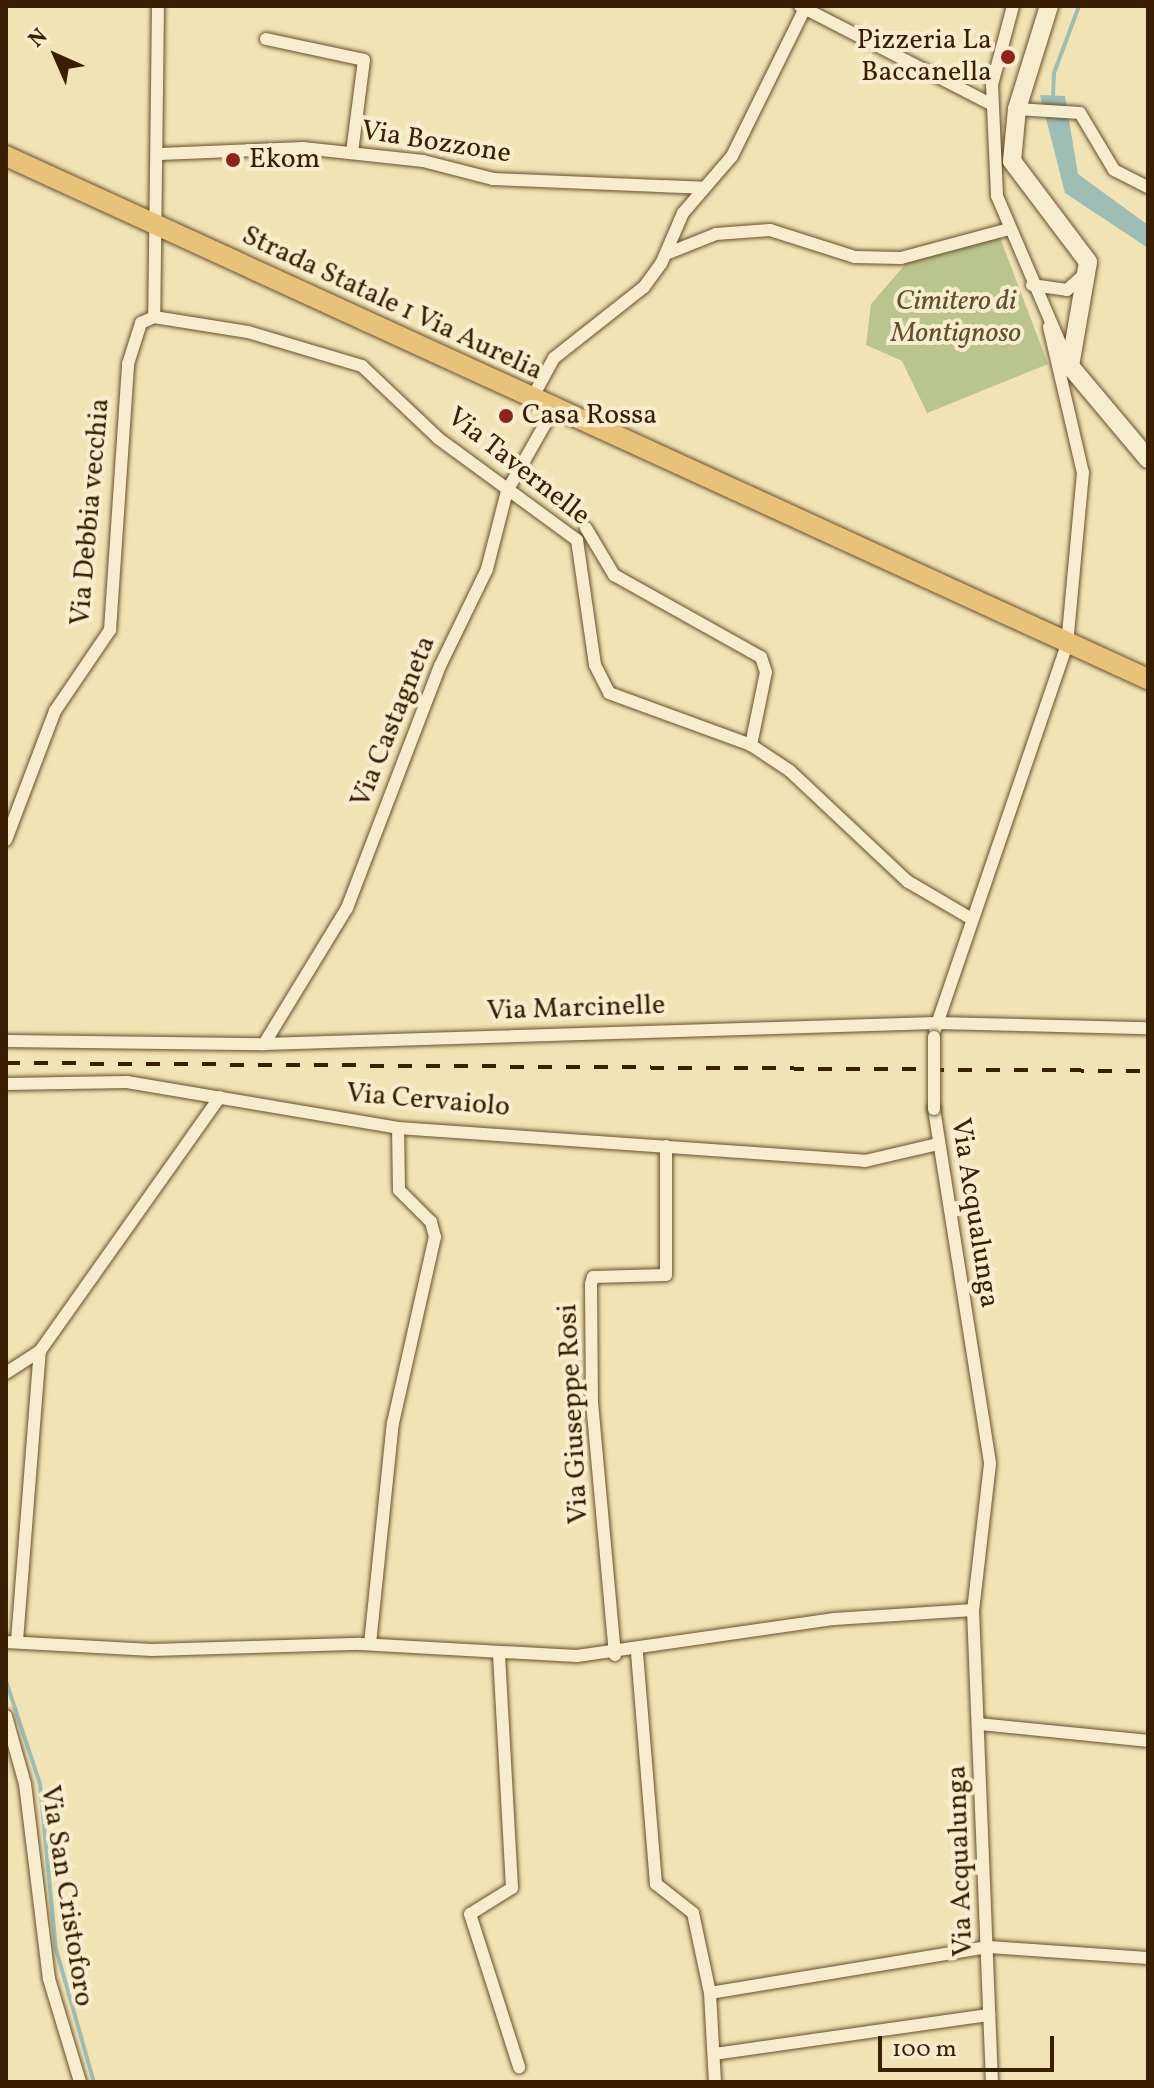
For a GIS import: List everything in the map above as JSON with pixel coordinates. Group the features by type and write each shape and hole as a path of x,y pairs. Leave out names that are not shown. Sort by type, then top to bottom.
{"main road":[{"name":"Strada Statale 1 Via Aurelia","path":"6,156 531,400 1148,679"}],"street":[{"path":"154,317 160,226 158,6"},
{"path":"1013,6 991,104 993,167 1009,229 1049,327 1070,366 1148,459"},
{"path":"1049,6 1022,110 1015,171 1085,252 1087,272 1070,366"},
{"path":"531,400 554,358 644,287 666,254 683,213 732,156 803,7 991,104"},
{"path":"266,39 364,60 352,153"},
{"path":"1022,110 1073,112 1086,118 1114,170 1148,187"},
{"name":"Via Bozzone","path":"160,154 352,153 493,179 704,188"},
{"path":"666,254 716,234 770,230 855,257 901,258 1009,229"},
{"path":"1032,285 1067,290 1087,272"},
{"name":"Via Tavernelle","path":"154,317 248,332 362,366 507,491 583,549 595,665 609,693 751,745 790,771 907,881 970,918"},
{"name":"Via Debbia vecchia","path":"6,840 55,711 110,630 128,364 134,337 154,317"},
{"name":"Via Acqualunga","path":"992,2082 989,1947 973,1610 990,1464 934,1145 934,1037 970,918 1067,645 1083,473 1049,327"},
{"name":"Via Castagneta","path":"264,1044 347,908 440,666 487,569 507,491 553,410"},
{"path":"586,528 614,575 761,657 766,672 751,745"},
{"name":"Via Marcinelle","path":"6,1041 264,1044 936,1023 1148,1028"},
{"name":"Via Cervaiolo","path":"6,1084 127,1082 398,1128 865,1161 934,1145"},
{"path":"6,1373 40,1351 220,1097"},
{"path":"370,1644 393,1423 435,1237 431,1222 397,1182 398,1128"},
{"name":"Via Giuseppe Rosi","path":"615,1655 592,1402 591,1284 593,1277 666,1275 666,1146"},
{"path":"40,1351 12,1641 152,1650 370,1644 499,1655 615,1655 834,1619 973,1610"},
{"path":"637,1653 656,1884 693,1913 710,1993 715,2082"},
{"path":"499,1655 512,1888 470,1914 519,2067"},
{"name":"Via San Cristoforo","path":"6,1716 25,1784 49,1979 80,2082"},
{"path":"979,1724 1148,1741"},
{"path":"710,1993 989,1947 1148,1958"},
{"path":"714,2054 989,2015"}],"green space":[{"name":"Cimitero di Montignoso","path":"999,235 1048,364 927,413 902,361 866,345 871,304 909,260"}],"water":[{"path":"1040,95 1065,96 1078,174 1148,225 1148,248 1065,193"}],"waterway":[{"path":"1053,99 1054,73 1079,6"},
{"path":"6,1681 40,1784 56,1949 94,2082"}],"railway":[{"path":"6,1063 1148,1071"}],"place":[{"name":"Pizzeria La Baccanella","path":"1008,57"},
{"name":"Ekom","path":"233,160"},
{"name":"Casa Rossa","path":"506,416"}]}
